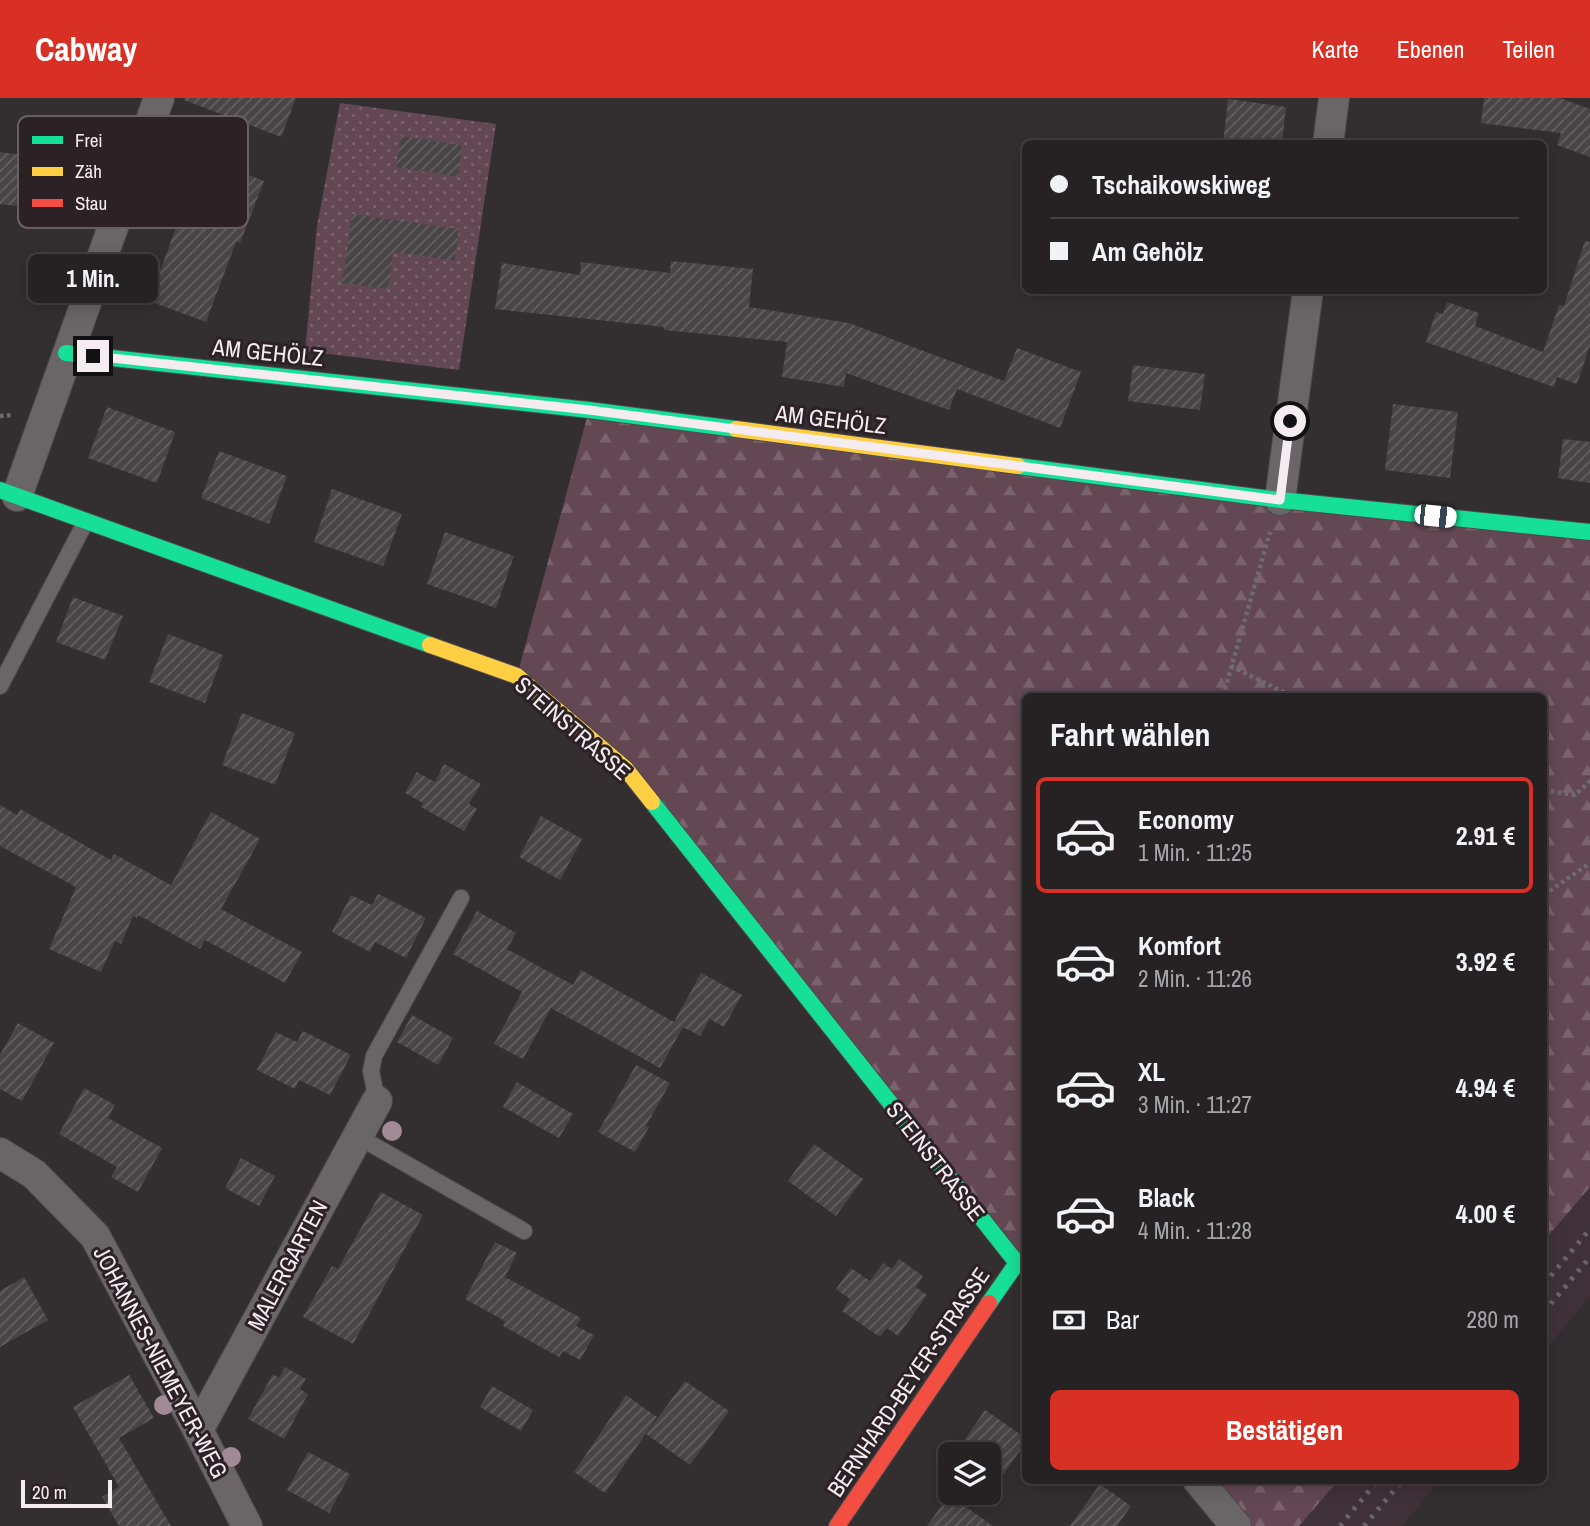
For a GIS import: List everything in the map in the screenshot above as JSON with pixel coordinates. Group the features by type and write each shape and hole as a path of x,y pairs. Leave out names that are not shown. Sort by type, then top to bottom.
{"street":[{"path":"152,116 159,98"},
{"path":"1329,140 1334,98"},
{"path":"8,493 66,353 112,228"},
{"path":"1280,500 1307,294"},
{"name":"AM GEHÖLZ","path":"66,353 589,410 1280,500 1590,532"},
{"name":"STEINSTRASSE","path":"8,493 517,676 625,768 1021,1268"},
{"name":"MALERGARTEN","path":"198,1430 377,1101"},
{"name":"JOHANNES-NIEMEYER-WEG","path":"0,1153 34,1174 95,1236 247,1526"},
{"name":"BERNHARD-BEYER-STRASSE","path":"837,1526 1021,1268"},
{"path":"1201,1484 1236,1526"}],"lane":[{"path":"0,686 86,521"},
{"path":"377,1101 371,1071 374,1056 461,898"},
{"path":"358,1136 524,1231"}],"path":[{"path":"1224,693 1280,500"},
{"path":"1231,666 1286,693"},
{"path":"1547,790 1575,794 1590,781"},
{"path":"1547,893 1590,863"}],"shaded area":[{"path":"1590,1187 1590,1296 1547,1348 1547,1237"},
{"path":"1335,1484 1437,1484 1402,1526 1299,1526"}],"green space":[{"path":"340,103 496,124 459,370 305,351 317,226"},
{"path":"589,410 1590,532 1590,1187 1547,1237 1547,693 1022,693 1022,1269 626,768 517,676"},
{"path":"1201,1484 1335,1484 1299,1526 1236,1526"}],"building":[{"path":"296,98 281,137 248,124 248,116 226,116 184,100"},
{"path":"1484,98 1560,98 1590,109 1590,157 1557,145 1561,133 1481,123"},
{"path":"1228,99 1286,107 1282,140 1223,140"},
{"path":"401,136 462,145 458,177 396,167"},
{"path":"0,152 18,154 18,206 0,204"},
{"path":"248,175 264,181 248,222"},
{"path":"352,214 459,229 455,261 393,252 388,289 342,283"},
{"path":"176,228 246,228 240,243 236,242 206,322 149,301"},
{"path":"1585,241 1590,242 1590,345 1577,384 1557,377 1554,387 1426,342 1436,312 1443,314 1447,302 1479,313 1475,326 1543,352 1559,305 1564,306"},
{"path":"671,261 753,269 749,307 849,323 1004,381 1017,348 1081,372 1060,428 957,389 949,410 846,373 844,387 782,377 787,342 495,309 502,263 580,275 581,262 670,273"},
{"path":"1133,365 1205,374 1200,410 1128,401"},
{"path":"1393,404 1458,412 1450,478 1385,470"},
{"path":"107,407 175,432 157,483 88,458"},
{"path":"1563,439 1590,442 1590,483 1558,478"},
{"path":"219,451 287,476 269,524 201,498"},
{"path":"332,489 402,514 383,566 314,542"},
{"path":"445,532 514,556 496,608 427,584"},
{"path":"73,597 123,616 105,660 56,642"},
{"path":"168,634 223,655 205,703 149,682"},
{"path":"242,713 295,733 275,785 222,765"},
{"path":"444,764 481,784 469,804 477,809 464,831 421,807 423,803 405,793 417,772 435,782"},
{"path":"0,805 17,815 20,809 111,860 114,854 171,885 211,812 260,839 221,909 302,952 285,983 205,940 200,949 138,915 137,918 133,916 121,944 115,941 101,972 49,949 76,887 0,846"},
{"path":"541,816 582,839 560,880 519,857"},
{"path":"378,894 426,918 406,958 375,942 370,952 332,932 351,895 372,905"},
{"path":"477,911 516,933 507,949 573,985 581,970 674,1022 701,973 742,995 724,1027 710,1019 700,1036 683,1027 660,1068 551,1008 523,1059 494,1044 522,992 453,954"},
{"path":"412,1015 453,1038 438,1065 397,1042"},
{"path":"18,1023 54,1043 22,1101 0,1089 0,1055"},
{"path":"303,1031 351,1055 330,1095 299,1080 295,1089 257,1070 276,1032 297,1042"},
{"path":"636,1065 670,1083 635,1152 598,1132"},
{"path":"517,1082 573,1114 559,1138 503,1107"},
{"path":"84,1088 115,1105 108,1118 162,1148 138,1192 111,1177 117,1167 59,1134"},
{"path":"814,1144 863,1179 836,1216 788,1181"},
{"path":"241,1158 275,1176 259,1206 225,1188"},
{"path":"381,1192 423,1215 353,1344 303,1317 332,1266 338,1269"},
{"path":"495,1242 517,1253 505,1277 581,1318 576,1326 594,1335 580,1360 563,1351 559,1357 503,1326 505,1321 465,1299"},
{"path":"899,1259 923,1276 916,1287 927,1295 898,1336 887,1328 880,1337 842,1311 850,1299 836,1289 851,1268 870,1281 883,1263 892,1269"},
{"path":"24,1277 48,1320 0,1347 0,1291"},
{"path":"285,1367 306,1379 300,1389 308,1394 284,1439 248,1419 273,1374 279,1378"},
{"path":"129,1375 154,1418 119,1438 171,1526 119,1526 102,1497 119,1487 73,1407"},
{"path":"685,1381 729,1411 690,1465 646,1434"},
{"path":"492,1386 533,1410 521,1431 480,1407"},
{"path":"626,1395 657,1417 605,1493 574,1472"},
{"path":"985,1410 1022,1435 1022,1448 1001,1478 1001,1442 963,1442"},
{"path":"308,1452 350,1474 329,1513 287,1490"},
{"path":"1100,1484 1131,1506 1117,1526 1070,1526"},
{"path":"942,1505 963,1505 993,1526 927,1526"}],"railway":[{"path":"1547,1280 1590,1229"},
{"path":"1547,1308 1590,1257"},
{"path":"1340,1526 1375,1484"},
{"path":"1364,1526 1400,1484"}],"traffic: fast":[{"path":"66,353 589,410 736,429"},
{"path":"1018,466 1280,500 1590,532"},
{"path":"0,490 430,645"},
{"path":"652,802 1017,1263 989,1303"}],"traffic: slow":[{"path":"736,429 1018,466"},
{"path":"430,645 517,676 625,768 652,802"}],"traffic: jam":[{"path":"837,1526 989,1303"}],"route":[{"path":"93,356 589,410 1280,500 1290,421"}]}
